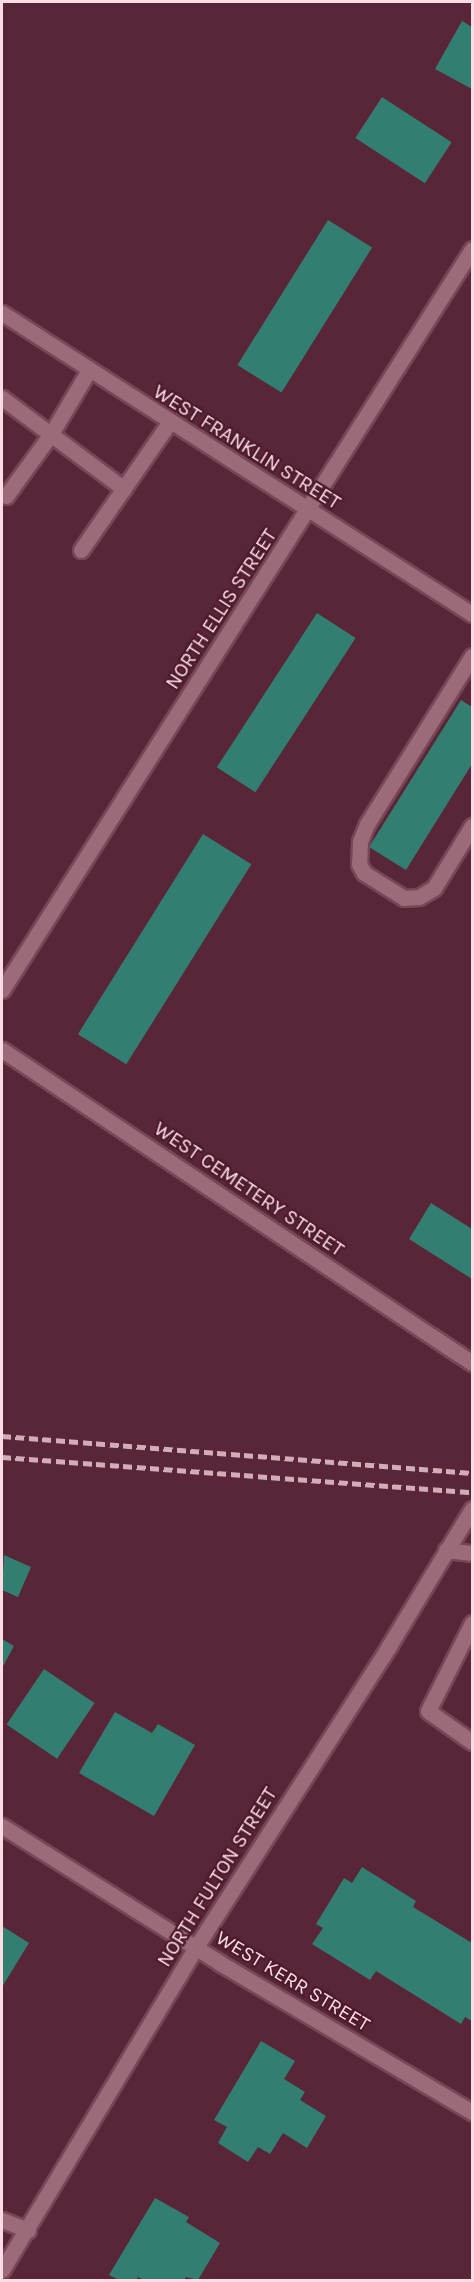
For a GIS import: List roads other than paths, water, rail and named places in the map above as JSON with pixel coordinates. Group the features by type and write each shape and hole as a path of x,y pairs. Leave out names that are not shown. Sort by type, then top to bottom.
{"street":[{"name":"NORTH ELLIS STREET","path":"2,990 309,510 472,249"},
{"name":"WEST FRANKLIN STREET","path":"2,313 169,423 472,614"},
{"path":"6,496 51,434 89,370"},
{"path":"2,398 124,489"},
{"path":"81,550 169,423"},
{"path":"472,656 367,824 360,841 359,864 364,873 404,898 419,897 434,888 472,826"},
{"name":"WEST CEMETERY STREET","path":"2,1050 472,1363"},
{"name":"NORTH FULTON STREET","path":"2,2270 28,2230 195,1947 389,1646 472,1509"},
{"path":"446,1550 472,1553"},
{"path":"472,1623 428,1711 472,1742"},
{"name":"WEST KERR STREET","path":"2,1826 195,1947 472,2112"},
{"path":"2,2220 28,2230"}],"railway":[{"path":"2,1436 472,1473"},
{"path":"2,1457 472,1492"}]}
